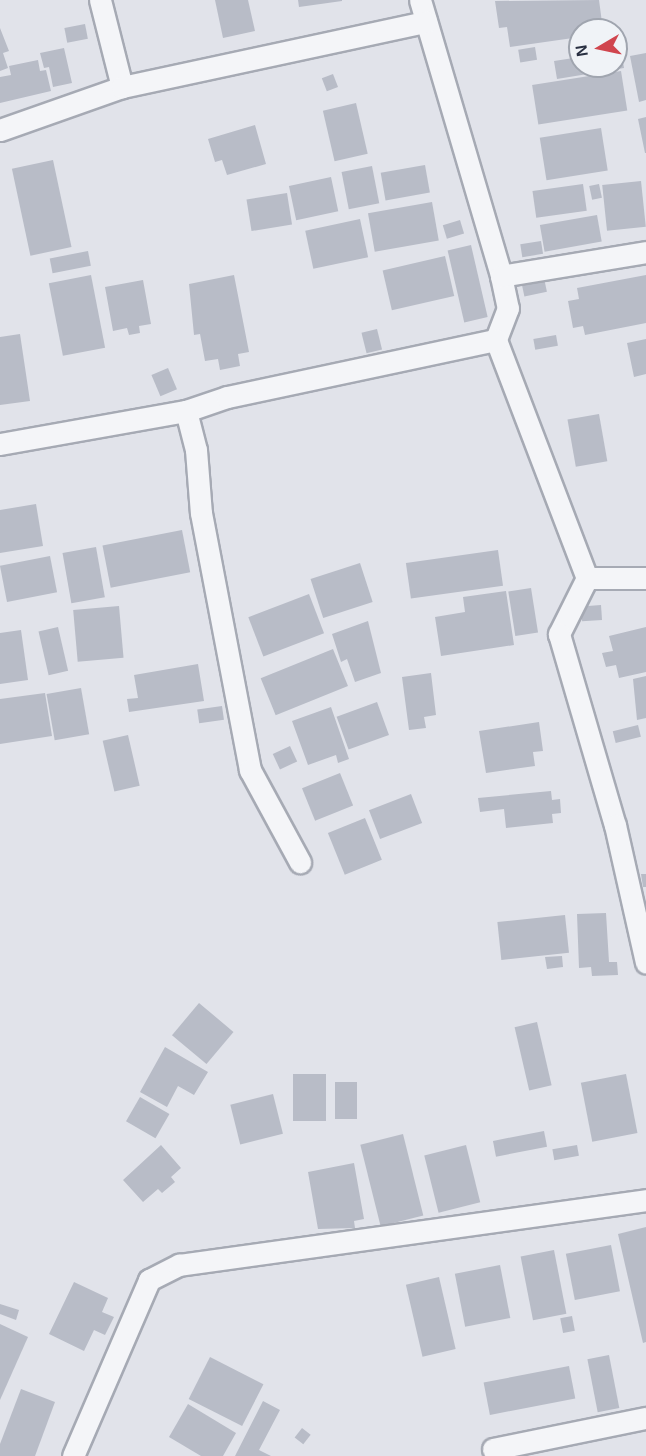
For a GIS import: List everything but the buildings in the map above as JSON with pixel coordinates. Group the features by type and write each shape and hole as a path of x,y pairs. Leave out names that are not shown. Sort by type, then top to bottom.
{"street":[{"path":"100,0 122,87"},
{"path":"420,0 501,276 508,308 496,340 587,578 559,634 615,825 646,963"},
{"path":"0,130 122,87 426,22"},
{"path":"501,276 646,252"},
{"path":"0,444 186,411 227,397 496,340"},
{"path":"186,411 196,450 201,513 250,770 300,862"},
{"path":"587,578 646,578"},
{"path":"73,1456 149,1280 179,1265 646,1200"},
{"path":"493,1449 646,1418"}]}
